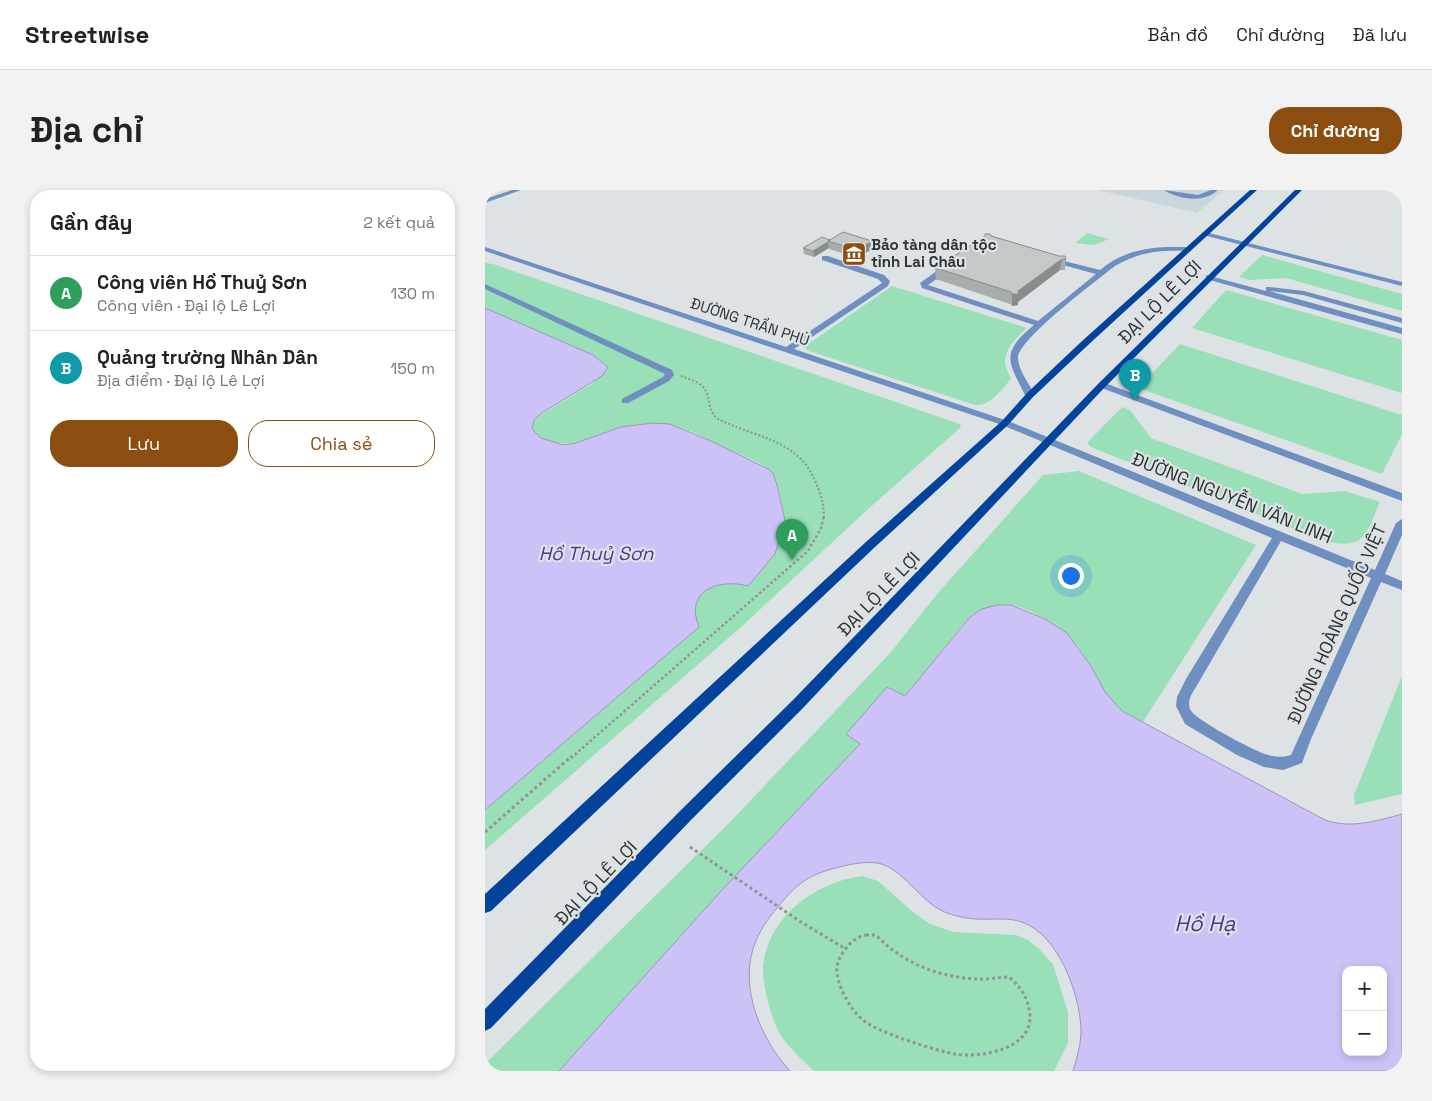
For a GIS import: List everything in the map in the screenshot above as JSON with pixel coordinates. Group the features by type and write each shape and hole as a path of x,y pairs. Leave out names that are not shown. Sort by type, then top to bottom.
{"main road":[{"name":"ĐẠI LỘ LÊ LỢI","path":"485,905 878,538 1005,423 1030,395 1254,190"},
{"name":"ĐẠI LỘ LÊ LỢI","path":"485,1022 686,815 798,704 1102,385 1299,190"}],"street":[{"path":"485,201 518,190"},
{"path":"1167,190 1199,197 1207,196 1215,190"},
{"path":"1205,234 1402,284"},
{"name":"ĐƯỜNG TRẦN PHÚ","path":"485,249 1005,423 1048,442"},
{"path":"1030,395 1016,370 1013,359 1018,346 1040,324 1118,260 1142,251 1188,249"},
{"path":"485,260 502,255"},
{"path":"1045,257 1101,273"},
{"path":"787,350 885,284 886,281 881,277 825,258"},
{"path":"957,260 926,281 924,283 925,286 1040,324"},
{"path":"1209,277 1402,331"},
{"path":"485,286 669,372 670,375 666,379 625,402"},
{"path":"1249,289 1292,290 1402,321"},
{"path":"1102,385 1402,497"},
{"name":"ĐƯỜNG NGUYỄN VĂN LINH","path":"1048,442 1402,586"},
{"name":"ĐƯỜNG HOÀNG QUỐC VIỆT","path":"1279,536 1191,683 1181,706 1190,720 1242,750 1276,764 1287,763 1297,759 1304,739 1402,523"}],"path":[{"path":"485,832 808,552 821,532 825,514 823,499 810,468 800,457 754,433 717,419 709,408 705,389 692,380 675,374"},
{"path":"690,847 801,922 846,949"},
{"path":"865,934 876,935 883,944 898,956 953,975 979,979 1009,976 1022,988 1029,1006 1030,1019 1025,1033 1015,1044 997,1052 956,1054 879,1031 862,1020 841,990 837,966 846,949 854,938 865,934"}],"shaded area":[{"path":"1098,190 1224,190 1197,213"}],"green space":[{"path":"1087,233 1109,239 1094,245 1075,243"},
{"path":"1262,255 1402,294 1402,311 1286,278 1250,280 1239,277"},
{"path":"485,263 493,264 960,424 961,427 867,510 741,627 485,850 485,810 699,627 696,604 700,596 707,590 726,584 748,586 766,565 778,545 782,535 783,510 777,484 769,470 750,459 680,427 667,424 633,425 567,444 556,443 533,432 533,424 537,417 593,383 606,365 593,355 485,308"},
{"path":"892,286 1027,328 1015,340 1006,356 1006,368 1011,379 991,400 975,405 809,351 804,347"},
{"path":"1226,290 1402,340 1402,393 1192,328"},
{"path":"1180,344 1402,415 1402,434 1382,474 1138,388"},
{"path":"1122,407 1130,410 1151,438 1302,494 1345,491 1380,502 1371,524 1362,538 1356,542 1338,543 1324,541 1091,447 1087,443"},
{"path":"1079,471 1256,545 1143,722 1128,714 1114,703 1100,684 1082,652 1063,630 1040,616 1010,605 994,606 974,613 905,696 888,687 847,734 861,744 722,890 559,1071 485,1071 485,1064 733,819 891,652 938,593 1043,475"},
{"path":"1402,676 1402,794 1355,805 1354,795"},
{"path":"863,876 878,881 913,912 930,924 953,932 1016,935 1028,940 1038,948 1053,964 1068,1012 1068,1043 1054,1071 814,1071 796,1054 778,1030 768,1002 763,971 769,943 787,914 814,892 846,879"}],"water":[{"name":"Hồ Thuỷ Sơn","path":"485,308 593,355 608,367 602,376 540,414 534,420 532,429 541,438 563,445 576,443 621,427 653,423 670,424 711,441 773,473 785,520 775,554 748,586 726,584 707,590 700,596 696,604 699,627 485,810"},
{"name":"Hồ Hạ","path":"997,605 1011,605 1045,619 1067,633 1091,666 1105,692 1122,711 1325,820 1334,823 1354,824 1402,814 1402,1071 1073,1071 1081,1030 1077,1000 1065,968 1047,939 1035,929 1017,920 970,918 947,913 929,902 895,871 877,863 866,863 832,869 815,875 802,883 790,893 770,916 755,943 750,965 749,981 756,1014 771,1045 790,1071 559,1071 722,890 860,744 846,734 887,687 905,696 970,617 982,609"}],"building":[{"path":"843,232 872,241 857,250 828,241"},
{"path":"985,234 1059,256 1065,256 1066,259 1062,259 1018,291 1019,294 1012,294 1011,292 935,269 935,266 939,266 985,236"},
{"path":"822,237 830,240 813,251 803,248"}],"place":[{"name":"Bảo tàng dân tộc tỉnh Lai Châu","path":"854,254"},
{"name":"Quảng trường Nhân Dân","path":"1135,400"},
{"name":"Công viên Hồ Thuỷ Sơn","path":"792,560"}]}
